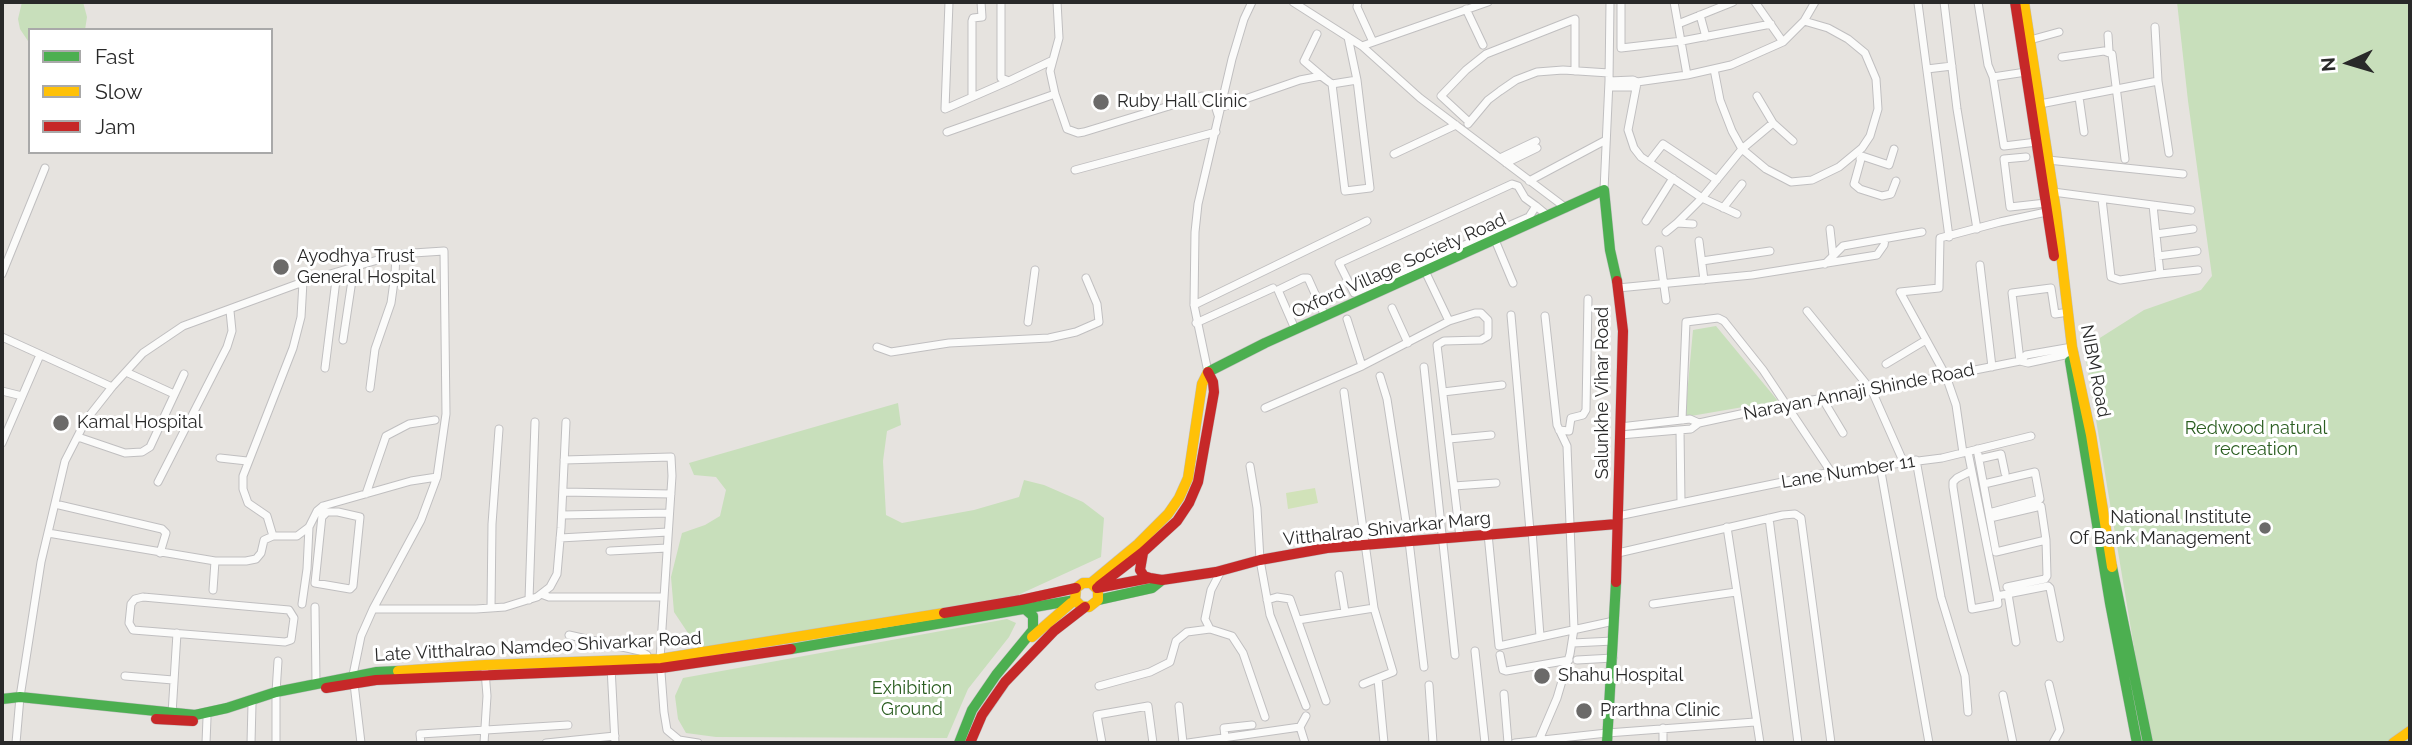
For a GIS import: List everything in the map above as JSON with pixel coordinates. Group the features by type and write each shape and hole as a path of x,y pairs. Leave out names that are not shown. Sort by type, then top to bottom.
{"street":[{"path":"949,2 945,109 1051,61"},
{"path":"972,97 972,18 982,17 981,2"},
{"path":"1001,2 1000,76 1009,81"},
{"path":"1057,2 1058,48 1051,61 1050,71 1067,130 1078,133 1202,96 1213,99 1219,119"},
{"path":"1094,585 1143,552 1177,521 1198,482 1214,392 1194,305 1198,204 1240,32 1252,2"},
{"path":"1293,2 1362,46 1420,98 1566,208"},
{"path":"1358,2 1357,7 1373,42"},
{"path":"1362,46 1488,2"},
{"name":"Salunkhe Vihar Road","path":"1607,738 1618,552 1622,331 1604,190 1610,2"},
{"path":"1621,2 1621,48 1682,41 1771,24"},
{"path":"1674,2 1687,75"},
{"path":"1678,24 1733,2"},
{"path":"1755,2 1783,42"},
{"path":"1465,131 1469,122 1488,100 1516,80 1537,72 1575,71 1632,86 1637,82 1731,65 1783,42 1804,21 1815,2"},
{"path":"1944,2 1977,229"},
{"path":"1978,2 2004,146 2037,142"},
{"name":"NIBM Road","path":"2015,2 2050,208 2110,603 2137,743"},
{"name":"NIBM Road","path":"2024,2 2053,192 2050,208 2062,313 2091,435 2118,602 2148,743"},
{"path":"1918,3 1949,237"},
{"path":"1466,9 1483,46"},
{"path":"1700,15 1706,37"},
{"path":"1469,122 1441,96 1486,54 1575,19 1575,71"},
{"path":"1714,69 1720,100 1732,131 1742,149 1766,169 1791,182 1812,180 1839,167 1853,156 1870,136 1878,109 1876,79 1865,53 1848,39 1828,28 1804,21"},
{"path":"2155,27 2158,81 2169,153"},
{"path":"2030,40 2059,32"},
{"path":"1317,34 1304,61 1332,84 1357,80"},
{"path":"2108,35 2125,159"},
{"path":"1332,84 1345,191 1370,188 1357,80 1348,37"},
{"path":"2062,57 2109,51"},
{"path":"1927,69 1952,66"},
{"path":"1993,77 2026,72"},
{"path":"1222,107 1300,80 1321,76 1324,78"},
{"path":"2039,104 2158,81"},
{"path":"1637,82 1628,130 1634,148 1648,162 1702,198 1737,215"},
{"path":"947,132 1055,94"},
{"path":"1757,96 1773,123 1793,141"},
{"path":"2079,97 2084,132"},
{"path":"1666,232 1702,198 1742,149 1773,123"},
{"path":"1394,154 1456,125"},
{"path":"1075,170 1216,132"},
{"path":"1529,181 1606,139"},
{"path":"1503,160 1536,144"},
{"path":"1648,162 1663,144 1717,180"},
{"path":"1894,149 1889,165 1862,156 1854,184 1860,189 1882,196 1891,194 1896,181"},
{"path":"1853,156 1861,159"},
{"path":"2026,156 2004,159 2010,207 2050,208"},
{"path":"2048,160 2183,174"},
{"path":"2,274 45,168"},
{"path":"1646,221 1673,178"},
{"path":"1537,207 1529,217 1356,297 1339,263 1512,184 1518,186 1525,198 1537,207 1548,216"},
{"path":"1723,208 1742,184"},
{"name":"Oxford Village Society Road","path":"1208,372 1325,316 1356,297 1425,271 1604,190"},
{"path":"2053,192 2190,210"},
{"path":"2102,199 2111,277 2120,280 2198,270"},
{"path":"2153,205 2160,274"},
{"path":"1972,471 1957,478 1952,487 1972,609 1998,604 1972,471 1946,376 1900,292 1939,288 1940,239 2050,208"},
{"path":"1194,305 1367,221"},
{"path":"1677,223 1693,224"},
{"path":"1830,229 1833,256"},
{"path":"2156,234 2193,229"},
{"path":"1825,265 1843,246 1922,232"},
{"path":"1618,288 1704,280 1877,256 1885,239"},
{"path":"1494,240 1513,283"},
{"path":"1699,241 1704,280"},
{"path":"1659,250 1666,300"},
{"path":"16,743 41,562 65,461 86,420 126,372 143,353 183,327 303,282 354,267 396,255 444,251 446,414 437,477 421,520 361,636 353,679 360,743"},
{"path":"1702,261 1770,251"},
{"path":"2158,256 2197,251"},
{"path":"370,388 375,349 391,303 396,255"},
{"path":"1980,265 1992,367"},
{"path":"343,340 354,267"},
{"path":"1028,322 1035,270"},
{"path":"1425,271 1448,321"},
{"path":"325,369 337,272"},
{"path":"877,347 891,352 949,343 1049,338 1076,332 1099,322 1097,304 1086,278"},
{"path":"1295,329 1278,290 1303,278 1308,278 1325,316"},
{"path":"272,536 267,516 248,503 243,489 243,476 293,348 301,317 303,282"},
{"path":"1196,323 1273,288"},
{"path":"2020,361 2012,293 2050,288 2055,314 2062,313"},
{"path":"1559,430 1569,430 1571,418 1583,415 1586,410 1588,299"},
{"path":"1392,308 1408,343"},
{"path":"158,482 227,347 232,331 230,310"},
{"path":"1807,312 1872,391 1903,461"},
{"path":"1265,408 1362,366 1448,321 1481,313 1488,320 1488,336 1481,340 1444,341 1437,345 1460,537"},
{"path":"1511,314 1541,636"},
{"path":"1539,740 1573,660 1574,629 1567,452 1559,430 1545,316"},
{"path":"1682,420 1686,322 1714,318 1724,321 1763,370 1831,472"},
{"path":"1347,320 1362,366"},
{"path":"2,337 113,387"},
{"path":"1886,364 1926,340"},
{"name":"Narayan Annaji Shinde Road","path":"1620,431 1690,429 1699,423 1787,404 1872,391 2020,361 2028,363 2070,350"},
{"path":"2,443 40,355"},
{"path":"1424,367 1455,655"},
{"path":"126,372 174,394"},
{"path":"1094,585 1168,514 1179,498 1188,478 1202,384 1208,372"},
{"path":"78,437 125,453 142,452 150,447 184,374"},
{"path":"1380,376 1387,399 1409,541 1424,667"},
{"path":"1443,392 1502,385"},
{"path":"2,391 22,396"},
{"path":"1344,392 1374,608 1393,672 1363,684"},
{"path":"1822,398 1843,433"},
{"name":"Narayan Annaji Shinde Road","path":"1620,431 1690,419 1699,423"},
{"path":"366,494 386,436 409,424 435,420"},
{"path":"529,600 535,422"},
{"path":"373,609 491,608 529,600 550,587 557,574 561,538 566,422"},
{"path":"491,608 492,524 499,429"},
{"path":"1680,430 1681,502"},
{"path":"1449,439 1491,435"},
{"name":"Lane Number 11","path":"1617,520 1681,502 1831,472 1965,453 2031,436"},
{"path":"1977,449 1996,552 2046,540"},
{"path":"1979,459 2001,454 2005,473"},
{"path":"564,460 671,457 660,664 667,730 678,740 698,743"},
{"path":"220,458 247,461"},
{"path":"1916,460 1941,597 1965,676 1968,712"},
{"path":"1250,466 1257,508 1260,560 1270,615 1306,706"},
{"path":"1880,466 1929,743"},
{"path":"1984,484 2035,472 2040,499 1989,515"},
{"path":"302,604 309,527 317,510 411,481 437,477"},
{"path":"1454,486 1496,483"},
{"path":"563,492 671,494"},
{"path":"55,504 162,529 166,533 160,553"},
{"path":"323,506 315,583 350,589 353,586 360,517 338,512 327,512 323,516"},
{"path":"1989,515 2041,506 2046,540 2046,579 1997,596"},
{"path":"562,515 669,513"},
{"path":"1618,552 1769,518 1795,514 1801,518 1831,743"},
{"path":"1769,518 1798,743"},
{"name":"Vitthalrao Shivarkar Marg","path":"1162,580 1327,548 1570,528 1617,520"},
{"path":"48,533 215,561 247,561 256,559 264,540 272,536 297,536 309,527"},
{"path":"1727,527 1760,743"},
{"path":"561,538 668,532"},
{"path":"1488,534 1500,646 1614,621"},
{"path":"610,551 667,548"},
{"path":"1143,552 1140,570 1150,579"},
{"path":"213,590 215,561"},
{"path":"1210,629 1205,619 1211,590 1221,570"},
{"path":"1339,575 1345,612"},
{"path":"1023,644 1075,600 1076,588 1083,583 1094,585 1162,580"},
{"path":"970,743 982,715 1005,682 1054,631 1098,600 1152,588 1162,580"},
{"path":"1094,585 1098,600"},
{"path":"2007,591 2048,586 2060,638"},
{"name":"Late Vitthalrao Namdeo Shivarkar Road","path":"611,667 648,660 660,664 1076,588"},
{"path":"2007,591 2016,642"},
{"path":"1653,604 1737,592"},
{"path":"541,594 549,597 663,597"},
{"path":"143,597 289,610 294,618 291,640 288,642 177,633 130,628 131,604 135,599 143,597"},
{"path":"1267,600 1277,597 1290,598 1326,701"},
{"path":"1075,600 1085,607"},
{"name":"Late Vitthalrao Namdeo Shivarkar Road","path":"20,700 173,721 194,721 252,705 276,695 353,679 377,671 611,667 725,660 1075,600"},
{"path":"315,607 316,683"},
{"path":"1298,620 1374,608"},
{"path":"958,743 972,710 996,675 1033,630 1034,616 1025,609"},
{"path":"1099,686 1150,672 1170,662 1176,640 1187,632 1210,629 1231,636 1243,653 1265,717"},
{"path":"172,714 177,633"},
{"path":"569,635 640,651 648,655 648,660"},
{"path":"1573,643 1613,641"},
{"path":"1475,651 1485,743"},
{"path":"1500,655 1503,670 1506,671 1573,660 1612,658"},
{"path":"276,743 278,661"},
{"path":"546,743 615,740 611,667"},
{"path":"484,743 487,696 485,669"},
{"path":"125,676 173,680"},
{"name":"Late Vitthalrao Namdeo Shivarkar Road","path":"2,702 20,700 195,715 316,683 353,679"},
{"path":"1378,679 1384,743"},
{"path":"2049,684 2060,730 2053,743"},
{"path":"1429,685 1433,743"},
{"path":"1504,694 1508,743"},
{"path":"2003,695 2013,743"},
{"path":"251,743 252,705"},
{"path":"1102,743 1097,715 1148,706 1153,743"},
{"path":"1179,706 1183,743"},
{"path":"1305,743 1300,727 1306,716"},
{"path":"206,743 207,718"},
{"path":"1516,743 1607,738 1663,728 1755,722"},
{"path":"421,743 421,734 569,725"},
{"path":"1225,737 1224,728 1252,725"},
{"path":"1188,743 1300,727"},
{"path":"1663,728 1663,743"},
{"path":"2393,743 2410,731"}],"green space":[{"path":"22,2 83,2 87,17 85,28 28,28 28,41 20,29 18,19"},
{"name":"Redwood natural recreation","path":"2177,2 2410,2 2410,743 2150,743 2084,348 2144,310 2201,290 2212,276"},
{"path":"1716,326 1778,401 1685,417 1693,330"},
{"path":"898,403 901,425 887,431 883,461 886,515 902,523 974,510 1019,497 1024,480 1044,485 1083,502 1104,518 1101,557 1018,595 700,651 674,612 671,577 682,533 720,516 726,490 716,477 694,475 689,463"},
{"path":"1315,488 1318,503 1288,509 1286,493"},
{"name":"Exhibition Ground","path":"1007,619 1016,623 1009,637 968,689 947,738 716,737 686,733 678,719 675,696 683,678"}],"traffic: fast":[{"path":"1208,372 1265,343 1604,190 1610,250 1617,281"},
{"path":"2070,361 2110,603 2137,743"},
{"path":"2112,567 2148,743"},
{"path":"1098,600 1152,588 1162,580"},
{"path":"1607,743 1616,582"},
{"path":"791,649 1075,600"},
{"path":"959,743 972,710 996,675 1033,630 1033,616 1025,609"},
{"path":"2,699 20,697 195,715 276,692 377,672 398,671"}],"traffic: slow":[{"path":"2024,2 2056,211 2072,347 2091,435 2112,567"},
{"path":"1091,583 1098,590 1098,600 1089,607 1081,606 1075,600 1076,588 1083,583 1091,583 1138,544 1168,514 1179,498 1188,478 1202,384 1208,372"},
{"path":"1032,637 1071,603"},
{"path":"398,671 660,659 944,613"},
{"path":"2393,743 2410,731"}],"traffic: jam":[{"path":"2015,2 2054,256"},
{"path":"1616,582 1623,331 1617,281"},
{"path":"1099,586 1177,521 1189,503 1198,482 1214,392 1208,372"},
{"path":"1097,588 1150,578 1162,580 1216,572 1260,560 1327,548 1617,524"},
{"path":"1143,553 1140,570 1144,576 1150,578"},
{"path":"944,613 1076,588"},
{"path":"970,743 982,715 1005,682 1054,631 1085,607"},
{"path":"326,688 376,680 661,668 791,649"},
{"path":"156,719 193,721"}],"place":[{"name":"Ruby Hall Clinic","path":"1101,102"},
{"name":"Ayodhya Trust General Hospital","path":"281,267"},
{"name":"Kamal Hospital","path":"61,423"},
{"name":"National Institute Of Bank Management","path":"2265,528"},
{"name":"Shahu Hospital","path":"1542,676"},
{"name":"Prarthna Clinic","path":"1584,711"}]}
